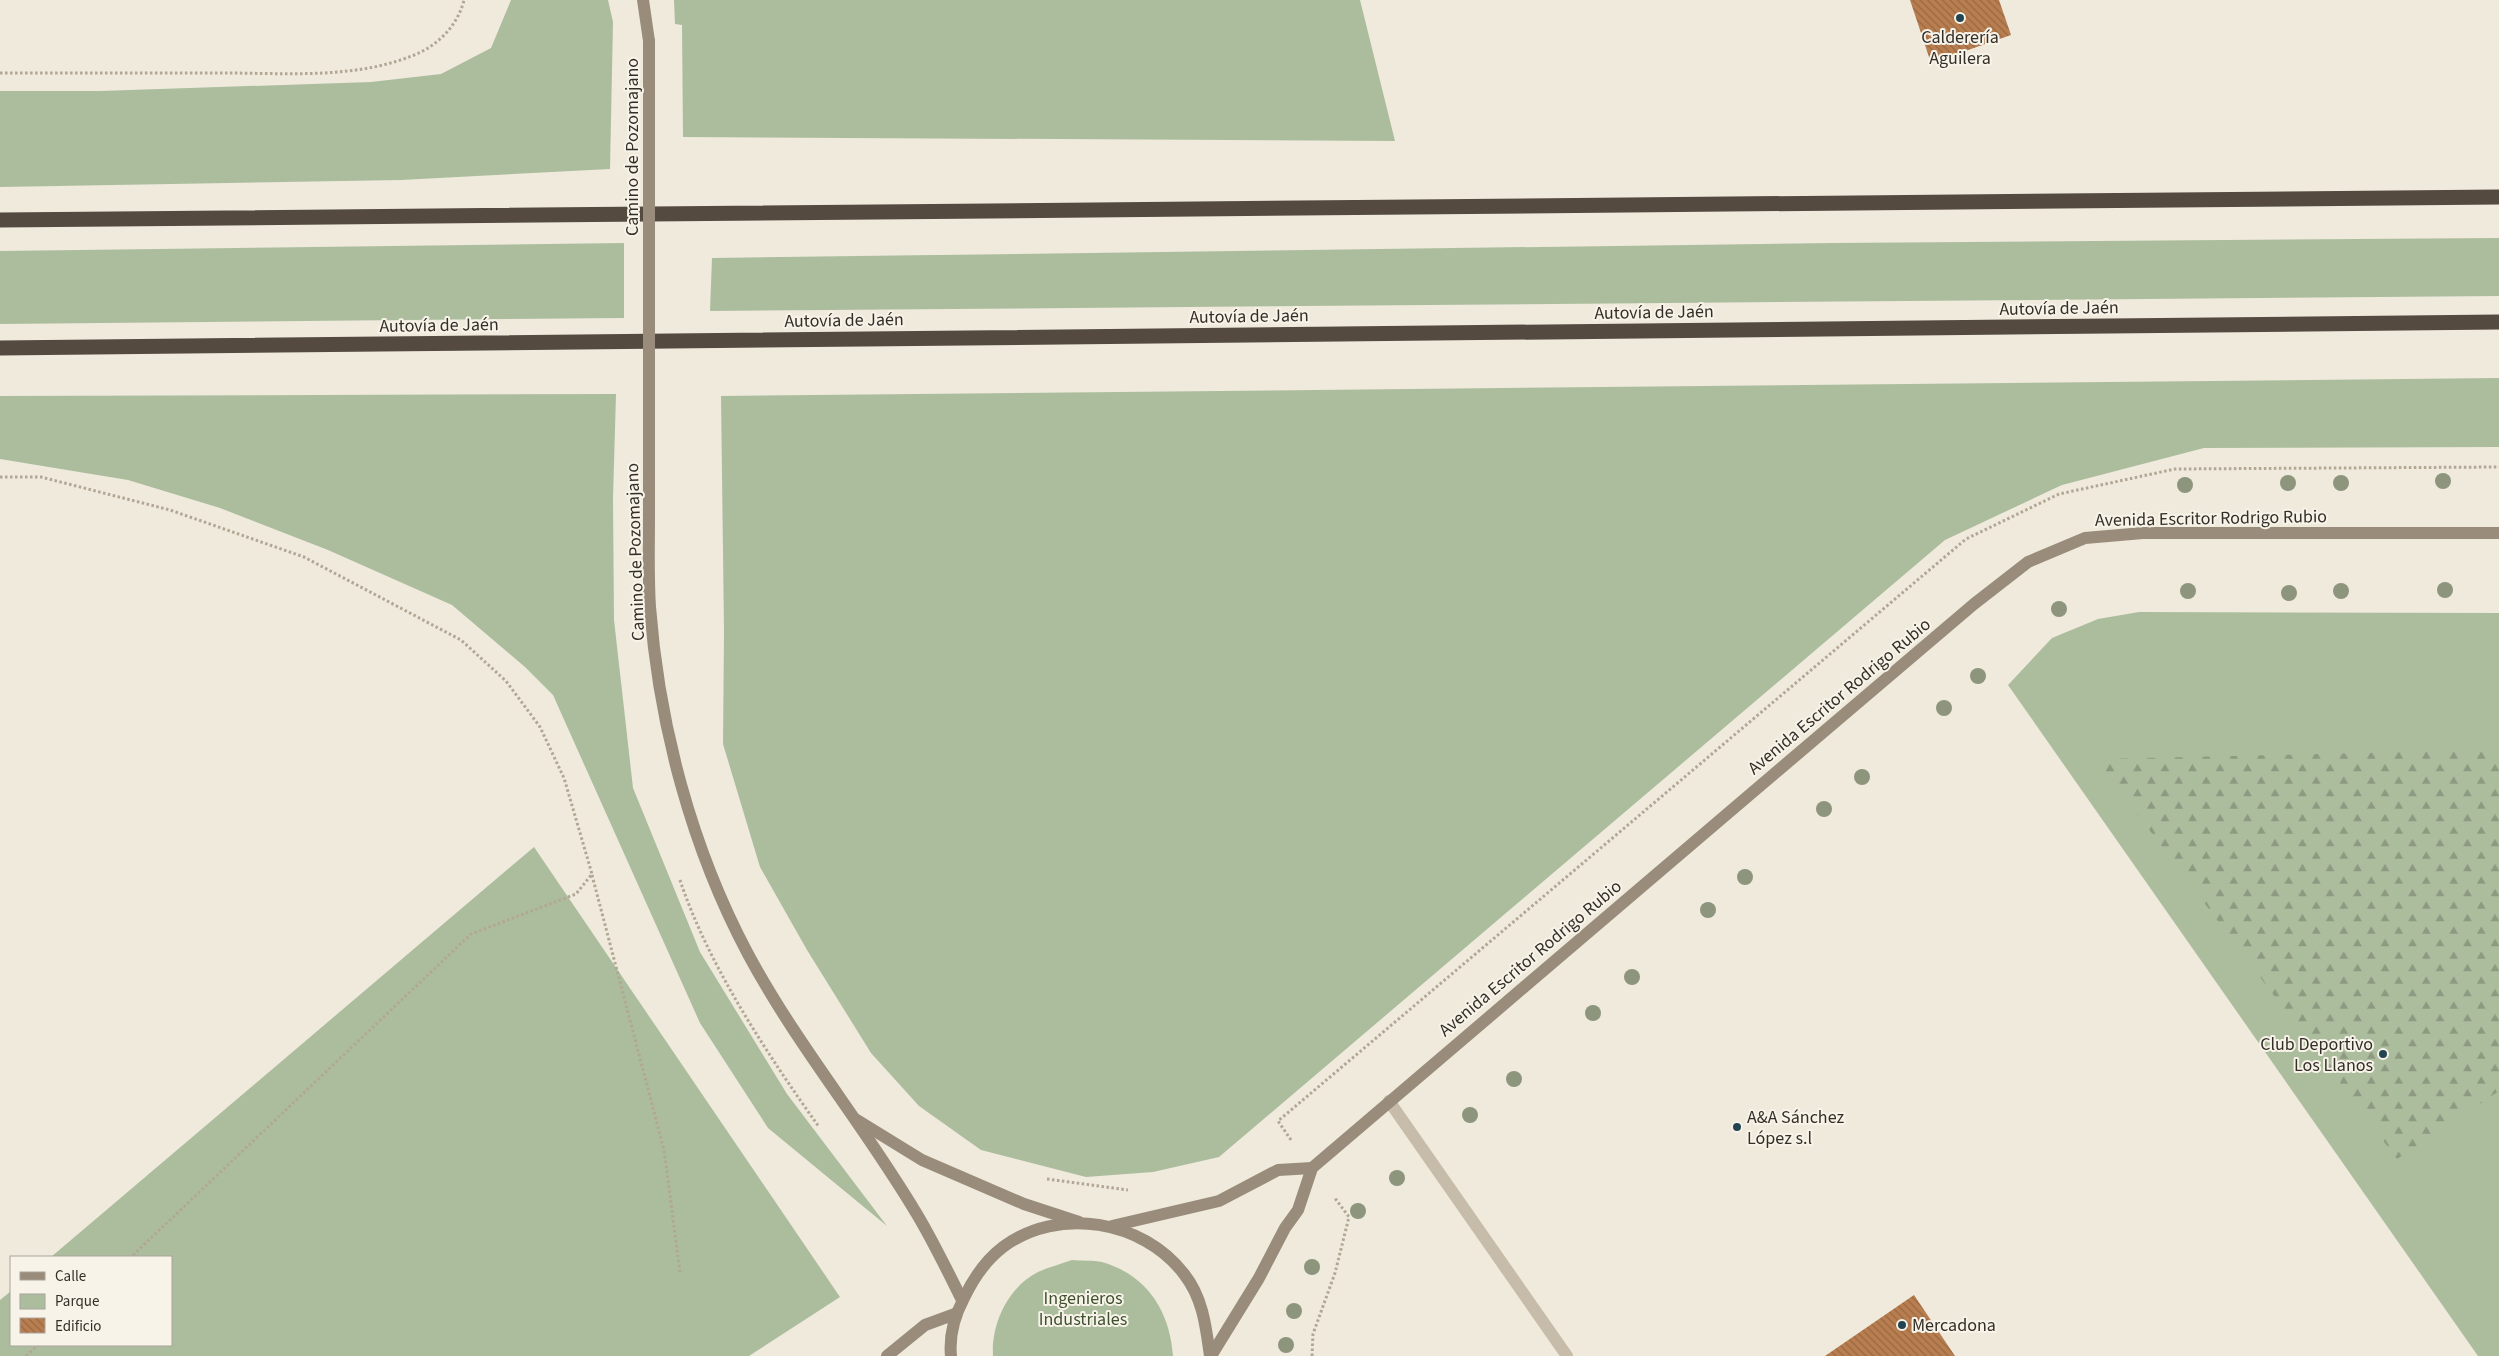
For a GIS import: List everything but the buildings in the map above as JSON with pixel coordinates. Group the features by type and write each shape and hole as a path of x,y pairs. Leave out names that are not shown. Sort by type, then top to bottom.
{"highway":[{"path":"0,220 2499,197"},
{"name":"Autovía de Jaén","path":"0,348 2499,322"}],"main road":[{"name":"Camino de Pozomajano","path":"643,0 649,41 648,516 650,607 661,695 680,780 709,871 748,954 790,1025 918,1216 962,1300"},
{"name":"Avenida Escritor Rodrigo Rubio","path":"1312,1168 1959,617 2028,562 2085,538 2143,534 2499,533"},
{"name":"Camino de Pozomajano","path":"853,1117 922,1160 1024,1204 1081,1223"},
{"path":"951,1356 956,1314 962,1300 974,1277 1003,1247 1040,1228 1081,1223 1112,1226 1219,1201 1278,1170 1312,1168 1298,1210 1285,1228 1259,1278 1211,1356"},
{"path":"1112,1226 1152,1244 1184,1274 1204,1313 1211,1356"},
{"path":"887,1356 925,1325 956,1314"}],"lane":[{"path":"1389,1101 1567,1356"}],"path":[{"path":"0,73 309,74 377,66 409,57 430,47 448,33 462,9 464,0"},
{"path":"0,477 41,477 170,510 304,557 461,640 506,680 540,727 564,778 592,874 664,1150 680,1272"},
{"path":"131,1256 471,934 576,894 592,874"},
{"path":"1044,1178 1133,1191"},
{"path":"26,1356 37,1346"}],"green space":[{"path":"511,0 608,0 613,22 610,169 401,180 0,187 0,91 100,91 371,82 441,74 491,48"},
{"path":"674,0 1360,0 1395,141 683,137 682,25 675,24"},
{"path":"2499,238 2499,296 710,311 712,258 1832,243"},
{"path":"624,243 624,318 0,324 0,251"},
{"path":"2499,378 2499,447 2204,448 2062,485 1945,540 1219,1157 1153,1172 1086,1177 981,1150 919,1106 871,1053 807,950 760,867 723,744 724,631 721,396"},
{"path":"616,394 613,498 614,620 633,788 700,952 787,1094 887,1226 768,1128 700,1023 553,695 525,667 452,605 328,550 220,508 128,480 0,459 0,396"},
{"name":"Club Deportivo Los Llanos","path":"2139,612 2499,613 2499,1356 2478,1356 2008,685 2052,638 2098,619"},
{"path":"2499,750 2499,1091 2397,1159 2096,759"},
{"path":"534,847 840,1297 749,1356 0,1356 0,1300 10,1292 10,1346 172,1346 172,1256 52,1256"},
{"name":"Ingenieros Industriales","path":"1072,1260 1102,1262 1132,1276 1143,1286 1153,1297 1167,1324 1173,1356 993,1356 993,1344 998,1319 1018,1287 1038,1272"}],"place":[{"name":"Calderería Aguilera","path":"1960,18"},
{"name":"Club Deportivo Los Llanos","path":"2383,1054"},
{"name":"A&A Sánchez López s.l","path":"1737,1127"},
{"name":"Mercadona","path":"1902,1325"}]}
